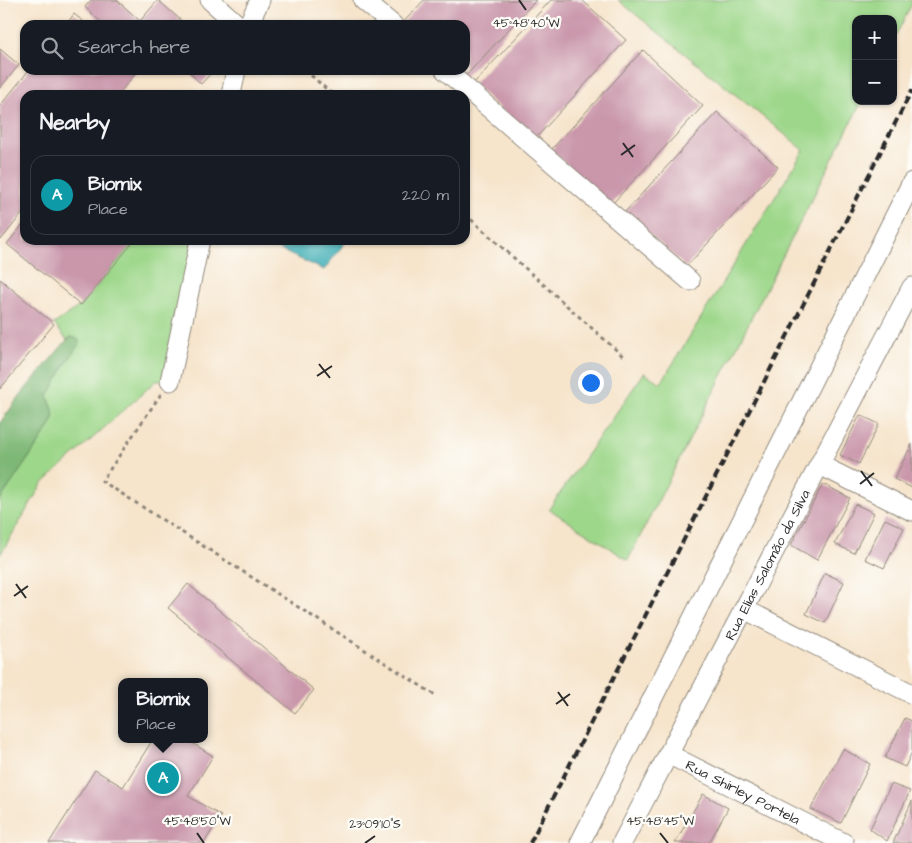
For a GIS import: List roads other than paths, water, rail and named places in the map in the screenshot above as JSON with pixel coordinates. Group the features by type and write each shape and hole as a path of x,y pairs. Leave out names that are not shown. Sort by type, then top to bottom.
{"street":[{"path":"210,0 232,20"},
{"path":"250,20 260,0"},
{"path":"363,0 386,20"},
{"path":"232,90 235,75"},
{"path":"451,75 468,90"},
{"path":"470,92 690,281"},
{"path":"580,843 912,182"},
{"path":"170,381 199,245"},
{"name":"Rua Elias Salomão da Silva","path":"622,843 820,465 904,320 912,287"},
{"path":"820,465 912,511"},
{"path":"744,609 912,694"},
{"name":"Rua Shirley Portela","path":"668,754 844,843"}],"water":[{"path":"269,245 343,245 324,270"}],"railway":[{"path":"530,843 912,90"}],"place":[{"name":"Biomix","path":"163,778"}]}
